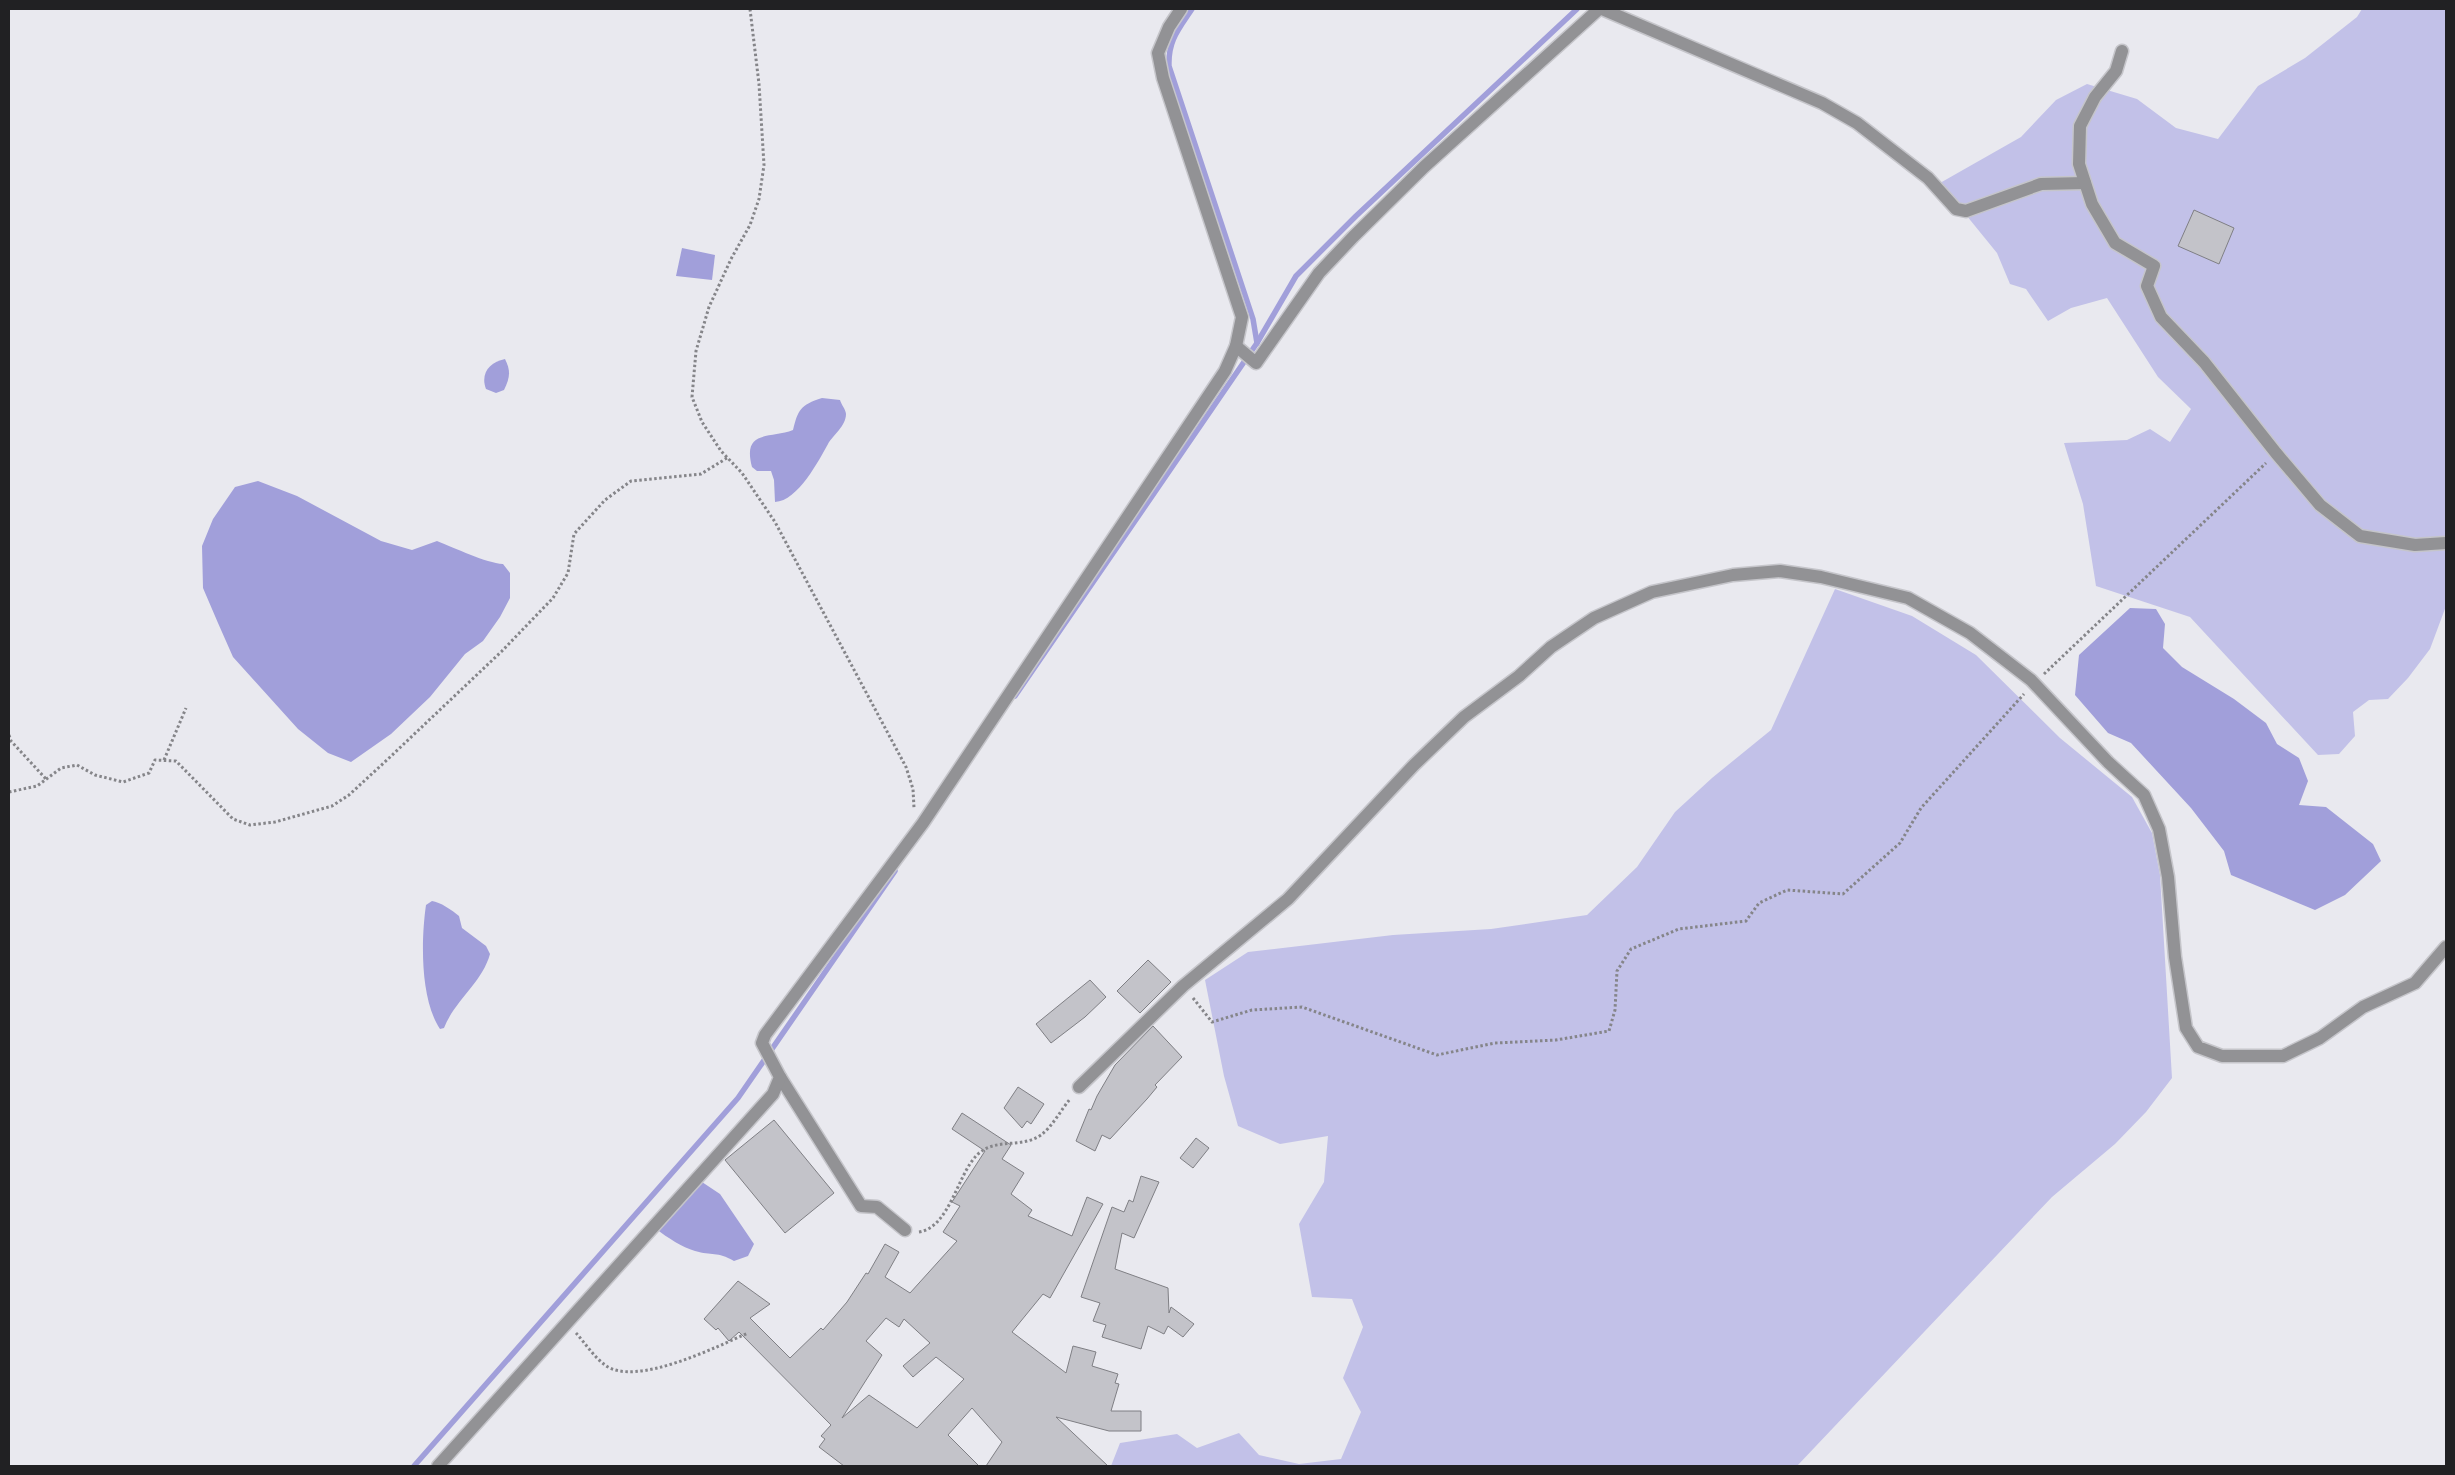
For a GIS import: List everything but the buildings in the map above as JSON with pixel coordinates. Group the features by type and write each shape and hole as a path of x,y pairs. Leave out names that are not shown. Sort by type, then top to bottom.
{"street":[{"path":"905,1230 877,1207 861,1206 780,1078 762,1043 765,1035 914,836 1239,348 1242,317 1163,78 1158,53 1169,27 1181,9"},
{"path":"1239,348 1256,363 1319,273 1353,237 1424,167 1601,9 1822,103 1857,123 1928,178 1956,209 1966,211 2041,184 2085,183"},
{"path":"2122,51 2116,71 2095,97 2080,126 2078,164 2092,204 2115,243 2154,266 2147,286 2161,317 2204,362 2320,505 2360,536 2415,545 2446,543"},
{"path":"1080,1087 1183,986 1288,899 1414,765 1464,717 1519,676 1551,647 1594,618 1652,592 1742,574 1780,571 1821,577 1908,598 1970,633 2034,683 2108,762 2144,795 2159,829 2168,876 2175,957 2186,1028 2198,1047 2222,1056 2283,1056 2320,1038 2363,1007 2415,983 2446,947"},
{"path":"438,1466 773,1094 780,1078"}],"path":[{"path":"750,9 758,75 764,165 759,199 750,225 731,259 709,308 696,351 692,397 702,422 727,458 742,473 775,522 906,767 912,789 914,836"},
{"path":"1183,986 1212,1022 1252,1010 1302,1007 1437,1055 1495,1043 1556,1040 1608,1031 1615,1010 1617,971 1631,949 1680,929 1746,921 1759,903 1787,890 1843,894 1900,842 1921,808 2034,683 2276,453"},
{"path":"9,792 37,786 61,768 77,765 95,775 124,782 149,773 155,760 164,760 176,761 232,819 250,825 275,822 332,806 349,794 388,759 502,651 553,598 568,573 574,534 605,500 631,481 700,474 727,458"},
{"path":"164,760 186,708"},
{"path":"9,735 11,741 46,779"},
{"path":"905,1230 921,1232 931,1228 942,1217 968,1164 978,1153 992,1145 1024,1142 1041,1135 1080,1087"},
{"path":"567,1323 606,1366 620,1371 659,1369 748,1333"}],"shaded area":[{"path":"2362,9 2446,9 2446,606 2430,649 2408,678 2388,699 2369,700 2353,712 2355,736 2339,754 2318,755 2190,617 2096,586 2083,504 2064,443 2127,440 2150,429 2170,442 2191,409 2158,377 2107,298 2071,308 2048,321 2026,289 2010,284 1997,253 1940,183 2021,137 2056,100 2087,84 2137,99 2176,128 2218,139 2258,86 2305,58 2357,17"},
{"path":"682,248 715,255 712,280 676,276"},
{"path":"505,359 509,374 504,390 496,393 486,389 484,383 485,373 495,363"},
{"path":"822,398 840,400 846,412 844,422 807,479 792,495 784,500 775,502 774,480 771,471 757,471 752,467 751,446 760,438 793,430 801,409 809,403"},
{"path":"258,481 297,496 381,541 412,550 437,541 479,558 503,564 510,573 510,598 500,617 483,641 465,654 430,697 391,734 351,762 328,753 298,729 233,657 203,588 202,546 213,519 235,487"},
{"path":"1835,589 1912,616 1976,655 2060,738 2132,797 2152,833 2160,875 2172,1078 2146,1112 2115,1144 2052,1197 1797,1466 1111,1466 1120,1443 1177,1434 1197,1448 1239,1433 1259,1455 1299,1464 1341,1459 1361,1412 1343,1378 1363,1327 1352,1299 1312,1297 1299,1224 1324,1182 1328,1136 1280,1144 1238,1126 1224,1076 1205,980 1248,952 1393,935 1491,929 1587,915 1637,867 1675,812 1712,778 1771,730"},
{"path":"2130,608 2156,609 2165,624 2163,648 2182,667 2234,699 2266,723 2277,744 2299,758 2308,781 2299,805 2326,807 2373,844 2381,861 2345,895 2315,910 2231,875 2224,851 2191,808 2131,743 2108,733 2075,695 2079,655"},
{"path":"432,901 439,903 459,916 462,928 486,946 490,954 475,983 455,1009 444,1028 440,1029 433,1016 425,986 423,935 426,905"},
{"path":"702,1182 720,1194 754,1244 748,1256 734,1261 719,1255 695,1251 675,1242 656,1229"}],"waterway":[{"path":"1015,696 1257,343 1253,319 1169,66 1172,43 1192,9"},
{"path":"1257,343 1296,276 1356,216 1577,9"},
{"path":"414,1466 738,1098 895,871"}]}
